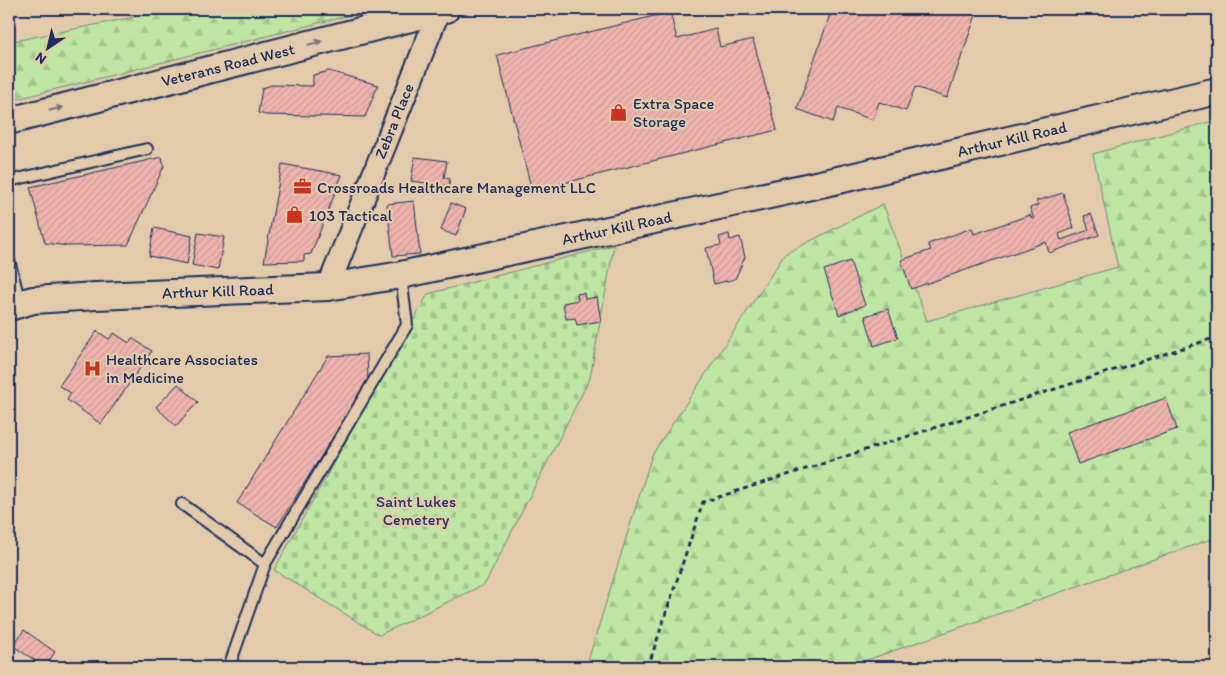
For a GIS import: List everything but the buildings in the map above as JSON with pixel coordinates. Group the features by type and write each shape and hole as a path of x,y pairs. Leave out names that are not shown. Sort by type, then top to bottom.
{"street":[{"name":"Veterans Road West","path":"9,120 443,10"},
{"name":"Zebra Place","path":"328,287 443,10"},
{"name":"Arthur Kill Road","path":"15,305 33,300 96,296 328,287 401,275 834,181 1217,91"}],"lane":[{"path":"9,181 147,149"},
{"path":"9,260 15,305"},
{"path":"229,667 265,564 407,324 401,275"},
{"path":"182,504 265,564"}],"path":[{"path":"648,667 703,502 1217,337"}],"green space":[{"path":"175,9 374,9 9,101 9,42"},
{"path":"1217,120 1217,537 847,667 586,667 652,455 785,254 883,204 927,321 1118,267 1093,154"},
{"name":"Saint Lukes Cemetery","path":"614,245 590,378 485,584 379,635 274,570 428,294"}],"place":[{"name":"Extra Space Storage","path":"619,112"},
{"name":"Crossroads Healthcare Management LLC","path":"303,187"},
{"name":"103 Tactical","path":"295,215"},
{"name":"Healthcare Associates in Medicine","path":"92,368"}]}
